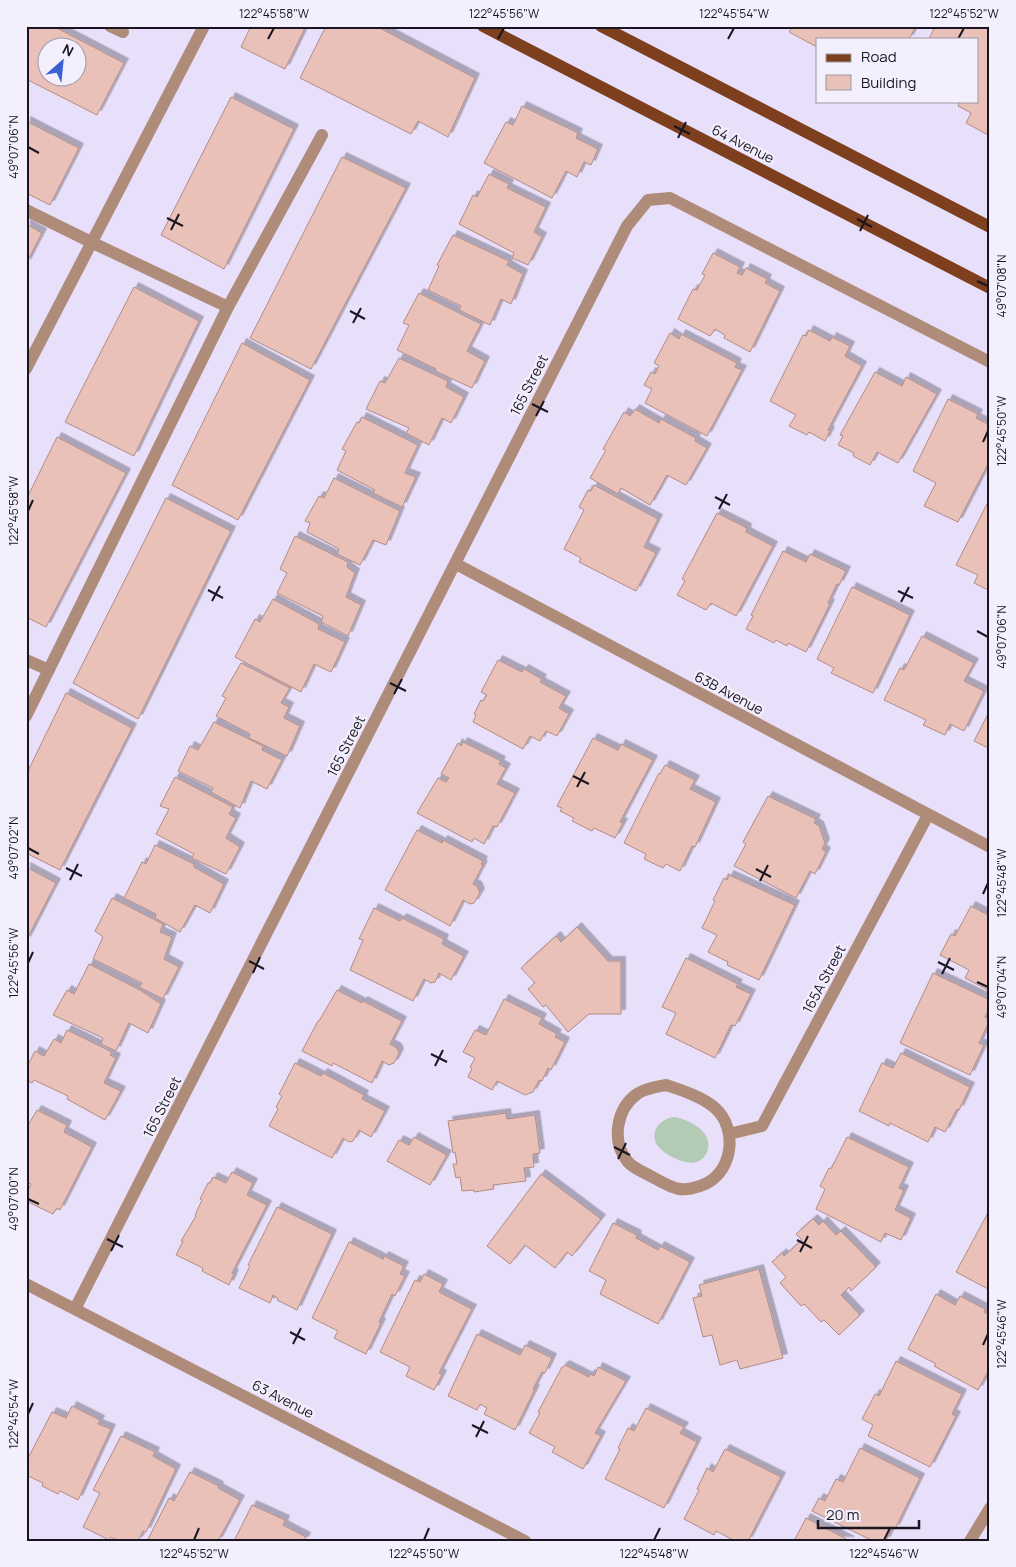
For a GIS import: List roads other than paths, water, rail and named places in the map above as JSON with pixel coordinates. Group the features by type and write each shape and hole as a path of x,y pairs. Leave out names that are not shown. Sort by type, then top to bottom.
{"main road":[{"name":"64 Avenue","path":"483,26 990,288"},
{"path":"601,26 990,227"}],"street":[{"path":"110,26 123,32"},
{"path":"26,369 204,26"},
{"path":"26,716 228,307 322,135"},
{"name":"165 Street","path":"75,1309 627,226 648,200 670,198 990,362"},
{"path":"26,210 228,307"},
{"name":"63B Avenue","path":"456,564 990,847"},
{"path":"26,660 49,670"},
{"name":"165A Street","path":"729,1134 762,1126 928,815"},
{"path":"666,1086 684,1091 714,1107 724,1119 729,1134 730,1149 726,1164 717,1176 704,1185 690,1190 674,1189 628,1162 620,1149 618,1134 619,1118 626,1105 637,1094 651,1087 666,1086"},
{"name":"63 Avenue","path":"26,1284 525,1541"},
{"path":"970,1541 990,1508"}]}
